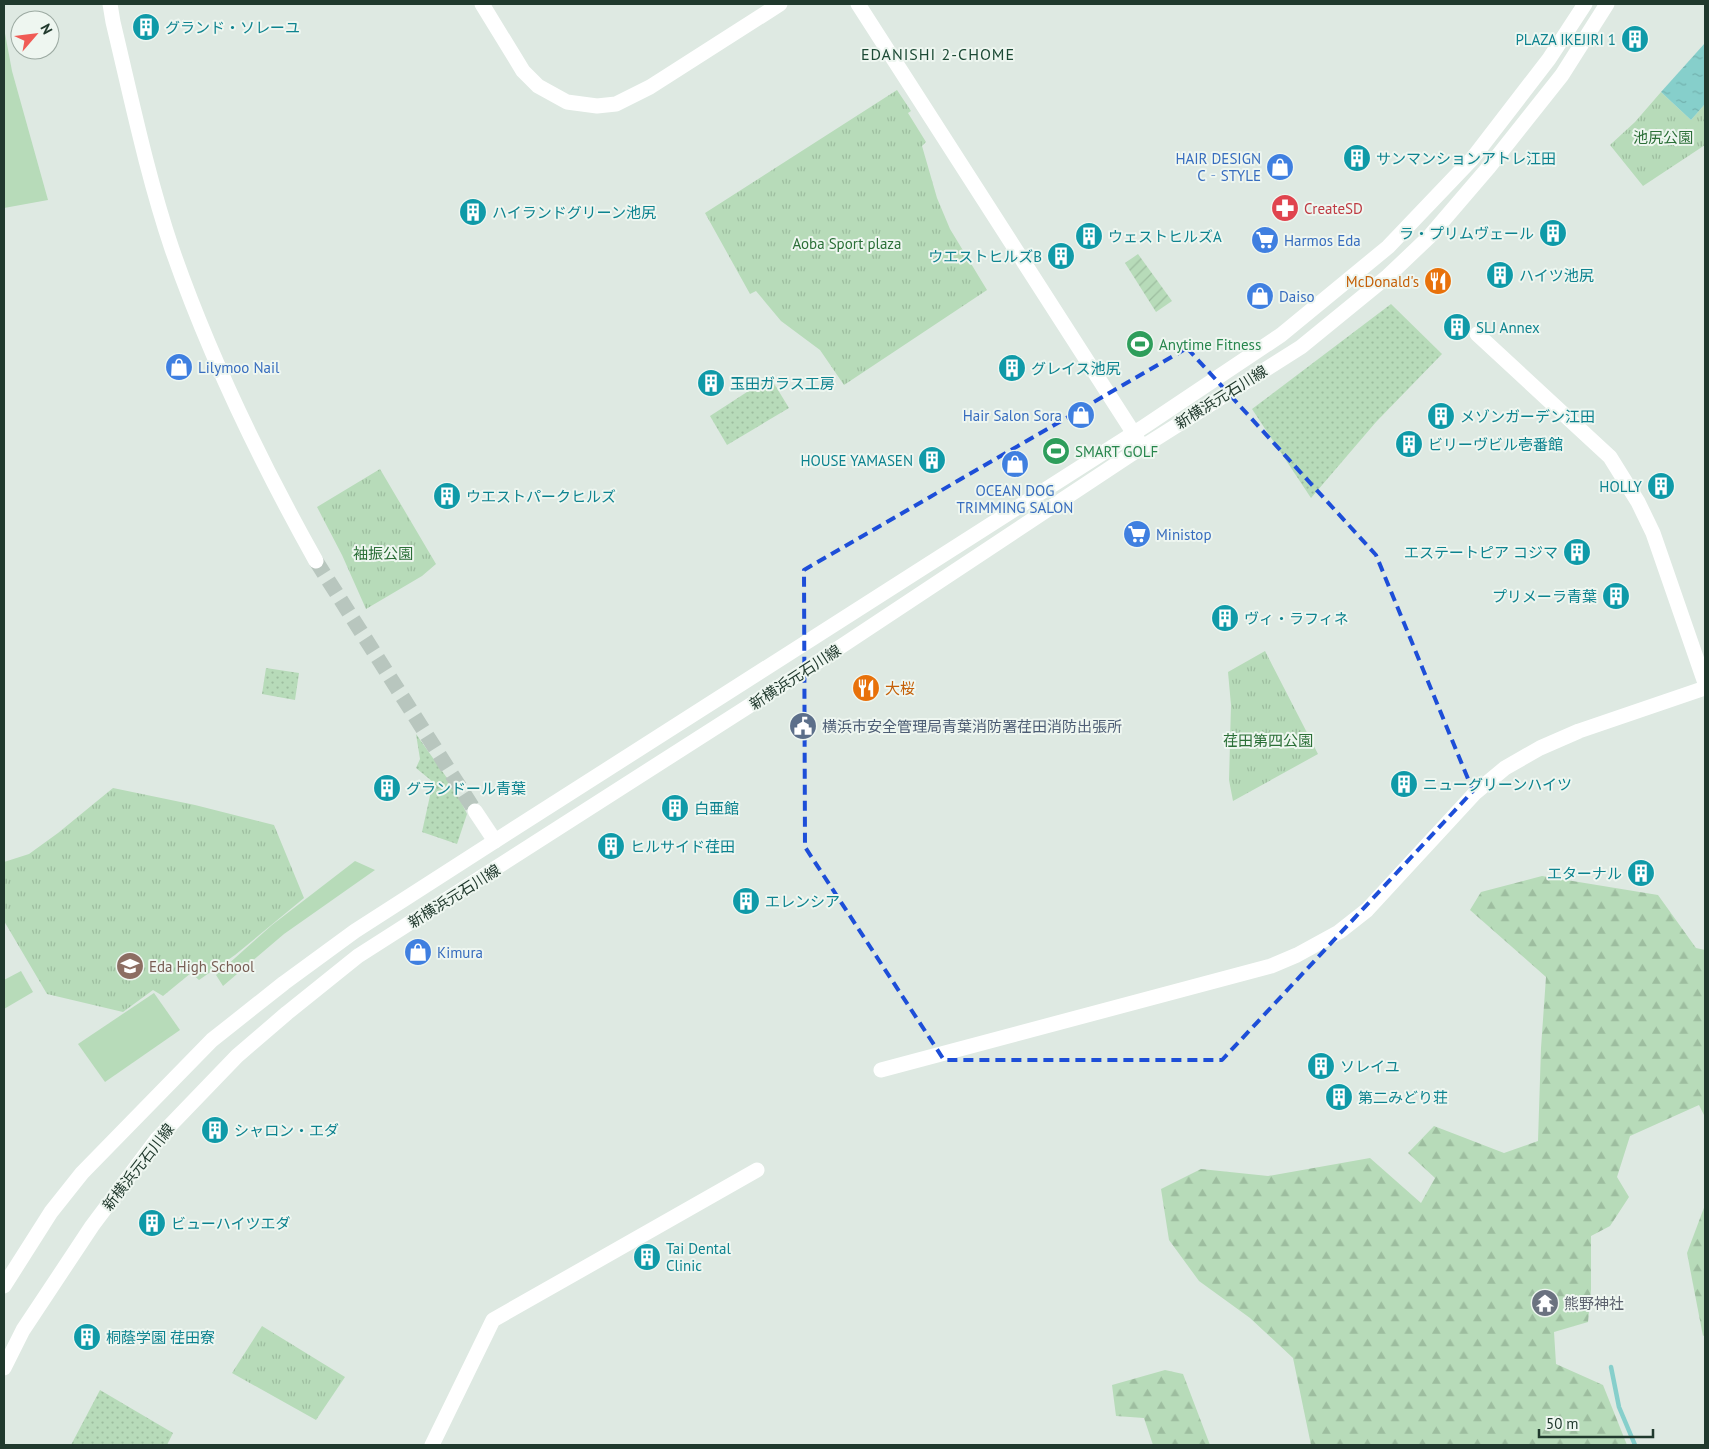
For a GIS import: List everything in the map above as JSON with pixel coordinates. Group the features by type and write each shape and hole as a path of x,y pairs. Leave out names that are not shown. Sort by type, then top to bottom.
{"street":[{"path":"110,4 148,168 172,248 227,388 280,497 316,561"},
{"path":"482,4 523,71 538,86 567,102 597,106 616,104 650,87 780,4"},
{"path":"858,4 1142,447"},
{"name":"新横浜元石川線","path":"4,1286 51,1212 82,1173 212,1040 284,983 355,931 1133,434 1281,336 1388,247 1472,159 1549,59 1585,4"},
{"name":"新横浜元石川線","path":"4,1368 23,1330 87,1234 157,1139 238,1056 287,1013 358,956 813,665 1142,447 1300,348 1388,276 1422,243 1489,167 1562,75 1607,4"},
{"path":"1477,334 1591,439 1614,463 1638,502 1653,533 1705,683"},
{"path":"881,1070 1206,984 1271,966 1297,955 1339,932 1366,910 1475,793 1505,768 1540,748 1579,731 1705,688"},
{"path":"475,811 494,841"},
{"path":"432,1445 493,1320 757,1170"}],"highlighted area":[{"path":"1187,348 1376,555 1473,791 1222,1060 944,1060 805,847 804,570"}],"green space":[{"path":"4,28 12,71 48,200 4,208"},
{"name":"Aoba Sport plaza","path":"897,90 911,111 908,113 926,142 922,146 937,198 950,229 987,290 844,385 820,350 781,321 756,291 750,294 705,213"},
{"name":"池尻公園","path":"1661,92 1691,120 1705,104 1705,145 1643,186 1610,145 1635,122"},
{"path":"1138,254 1172,301 1156,312 1125,263"},
{"path":"1391,304 1442,354 1376,422 1311,498 1252,409"},
{"path":"770,377 789,408 727,445 710,416"},
{"name":"袖振公園","path":"380,469 436,564 422,576 366,609 342,555 317,507"},
{"name":"荏田第四公園","path":"1265,651 1318,754 1233,801 1229,780 1231,705 1228,672"},
{"path":"266,668 299,673 295,700 262,694"},
{"path":"416,734 454,788 467,814 457,844 422,832 433,782 416,768 420,759"},
{"path":"113,788 195,805 274,825 304,898 235,955 199,980 191,973 163,996 153,990 123,1012 47,994 4,921 4,862 29,854"},
{"path":"355,861 375,870 284,934 223,986 216,975 272,925"},
{"path":"1542,876 1658,895 1696,948 1705,950 1705,1117 1699,1105 1630,1136 1617,1177 1629,1197 1610,1226 1591,1236 1591,1290 1588,1322 1554,1332 1556,1364 1603,1385 1627,1445 1311,1445 1293,1358 1250,1318 1199,1281 1169,1240 1161,1189 1201,1169 1268,1176 1370,1158 1421,1203 1435,1178 1408,1153 1434,1126 1504,1153 1538,1141 1541,1048 1546,977 1470,910 1481,892"},
{"path":"21,971 33,992 4,1009 4,980"},
{"path":"154,993 180,1030 105,1082 78,1044"},
{"path":"1705,1205 1705,1335 1703,1336 1687,1253"},
{"path":"262,1326 345,1377 316,1420 232,1373"},
{"path":"1165,1370 1183,1374 1210,1445 1153,1445 1144,1418 1116,1416 1112,1385"},
{"path":"100,1390 173,1433 167,1445 71,1445"}],"water":[{"path":"1705,43 1705,104 1691,120 1661,92"}],"waterway":[{"path":"1611,1367 1619,1407 1635,1445"}],"tunnel":[{"path":"316,561 475,811"}],"place":[{"name":"グランド・ソレーユ","path":"146,27"},
{"name":"PLAZA IKEJIRI 1","path":"1635,39"},
{"name":"サンマンションアトレ江田","path":"1357,158"},
{"name":"HAIR DESIGN C‐STYLE","path":"1280,167"},
{"name":"CreateSD","path":"1285,208"},
{"name":"ハイランドグリーン池尻","path":"473,212"},
{"name":"ラ・プリムヴェール","path":"1553,233"},
{"name":"ウェストヒルズA","path":"1089,236"},
{"name":"Harmos Eda","path":"1265,240"},
{"name":"ウエストヒルズB","path":"1061,256"},
{"name":"ハイツ池尻","path":"1500,275"},
{"name":"McDonald's","path":"1438,281"},
{"name":"Daiso","path":"1260,296"},
{"name":"SLJ Annex","path":"1457,327"},
{"name":"Anytime Fitness","path":"1140,344"},
{"name":"Lilymoo Nail","path":"179,367"},
{"name":"グレイス池尻","path":"1012,368"},
{"name":"玉田ガラス工房","path":"711,383"},
{"name":"Hair Salon Sora","path":"1081,415"},
{"name":"メゾンガーデン江田","path":"1441,416"},
{"name":"ビリーヴビル壱番館","path":"1409,444"},
{"name":"SMART GOLF","path":"1056,451"},
{"name":"HOUSE YAMASEN","path":"932,460"},
{"name":"OCEAN DOG TRIMMING SALON","path":"1015,464"},
{"name":"HOLLY","path":"1661,486"},
{"name":"ウエストパークヒルズ","path":"447,496"},
{"name":"Ministop","path":"1137,534"},
{"name":"エステートピア コジマ","path":"1577,552"},
{"name":"プリメーラ青葉","path":"1616,596"},
{"name":"ヴィ・ラフィネ","path":"1225,618"},
{"name":"大桜","path":"866,688"},
{"name":"横浜市安全管理局青葉消防署荏田消防出張所","path":"803,726"},
{"name":"ニューグリーンハイツ","path":"1404,784"},
{"name":"グランドール青葉","path":"387,788"},
{"name":"白亜館","path":"675,808"},
{"name":"ヒルサイド荏田","path":"611,846"},
{"name":"エターナル","path":"1641,873"},
{"name":"エレンシア","path":"746,901"},
{"name":"Kimura","path":"418,952"},
{"name":"Eda High School","path":"130,966"},
{"name":"ソレイユ","path":"1321,1066"},
{"name":"第二みどり荘","path":"1339,1097"},
{"name":"シャロン・エダ","path":"215,1130"},
{"name":"ビューハイツエダ","path":"152,1223"},
{"name":"Tai Dental Clinic","path":"647,1257"},
{"name":"熊野神社","path":"1545,1303"},
{"name":"桐蔭学園 荏田寮","path":"87,1337"}],"district":[{"name":"EDANISHI 2-CHOME","path":"938,54"}]}
